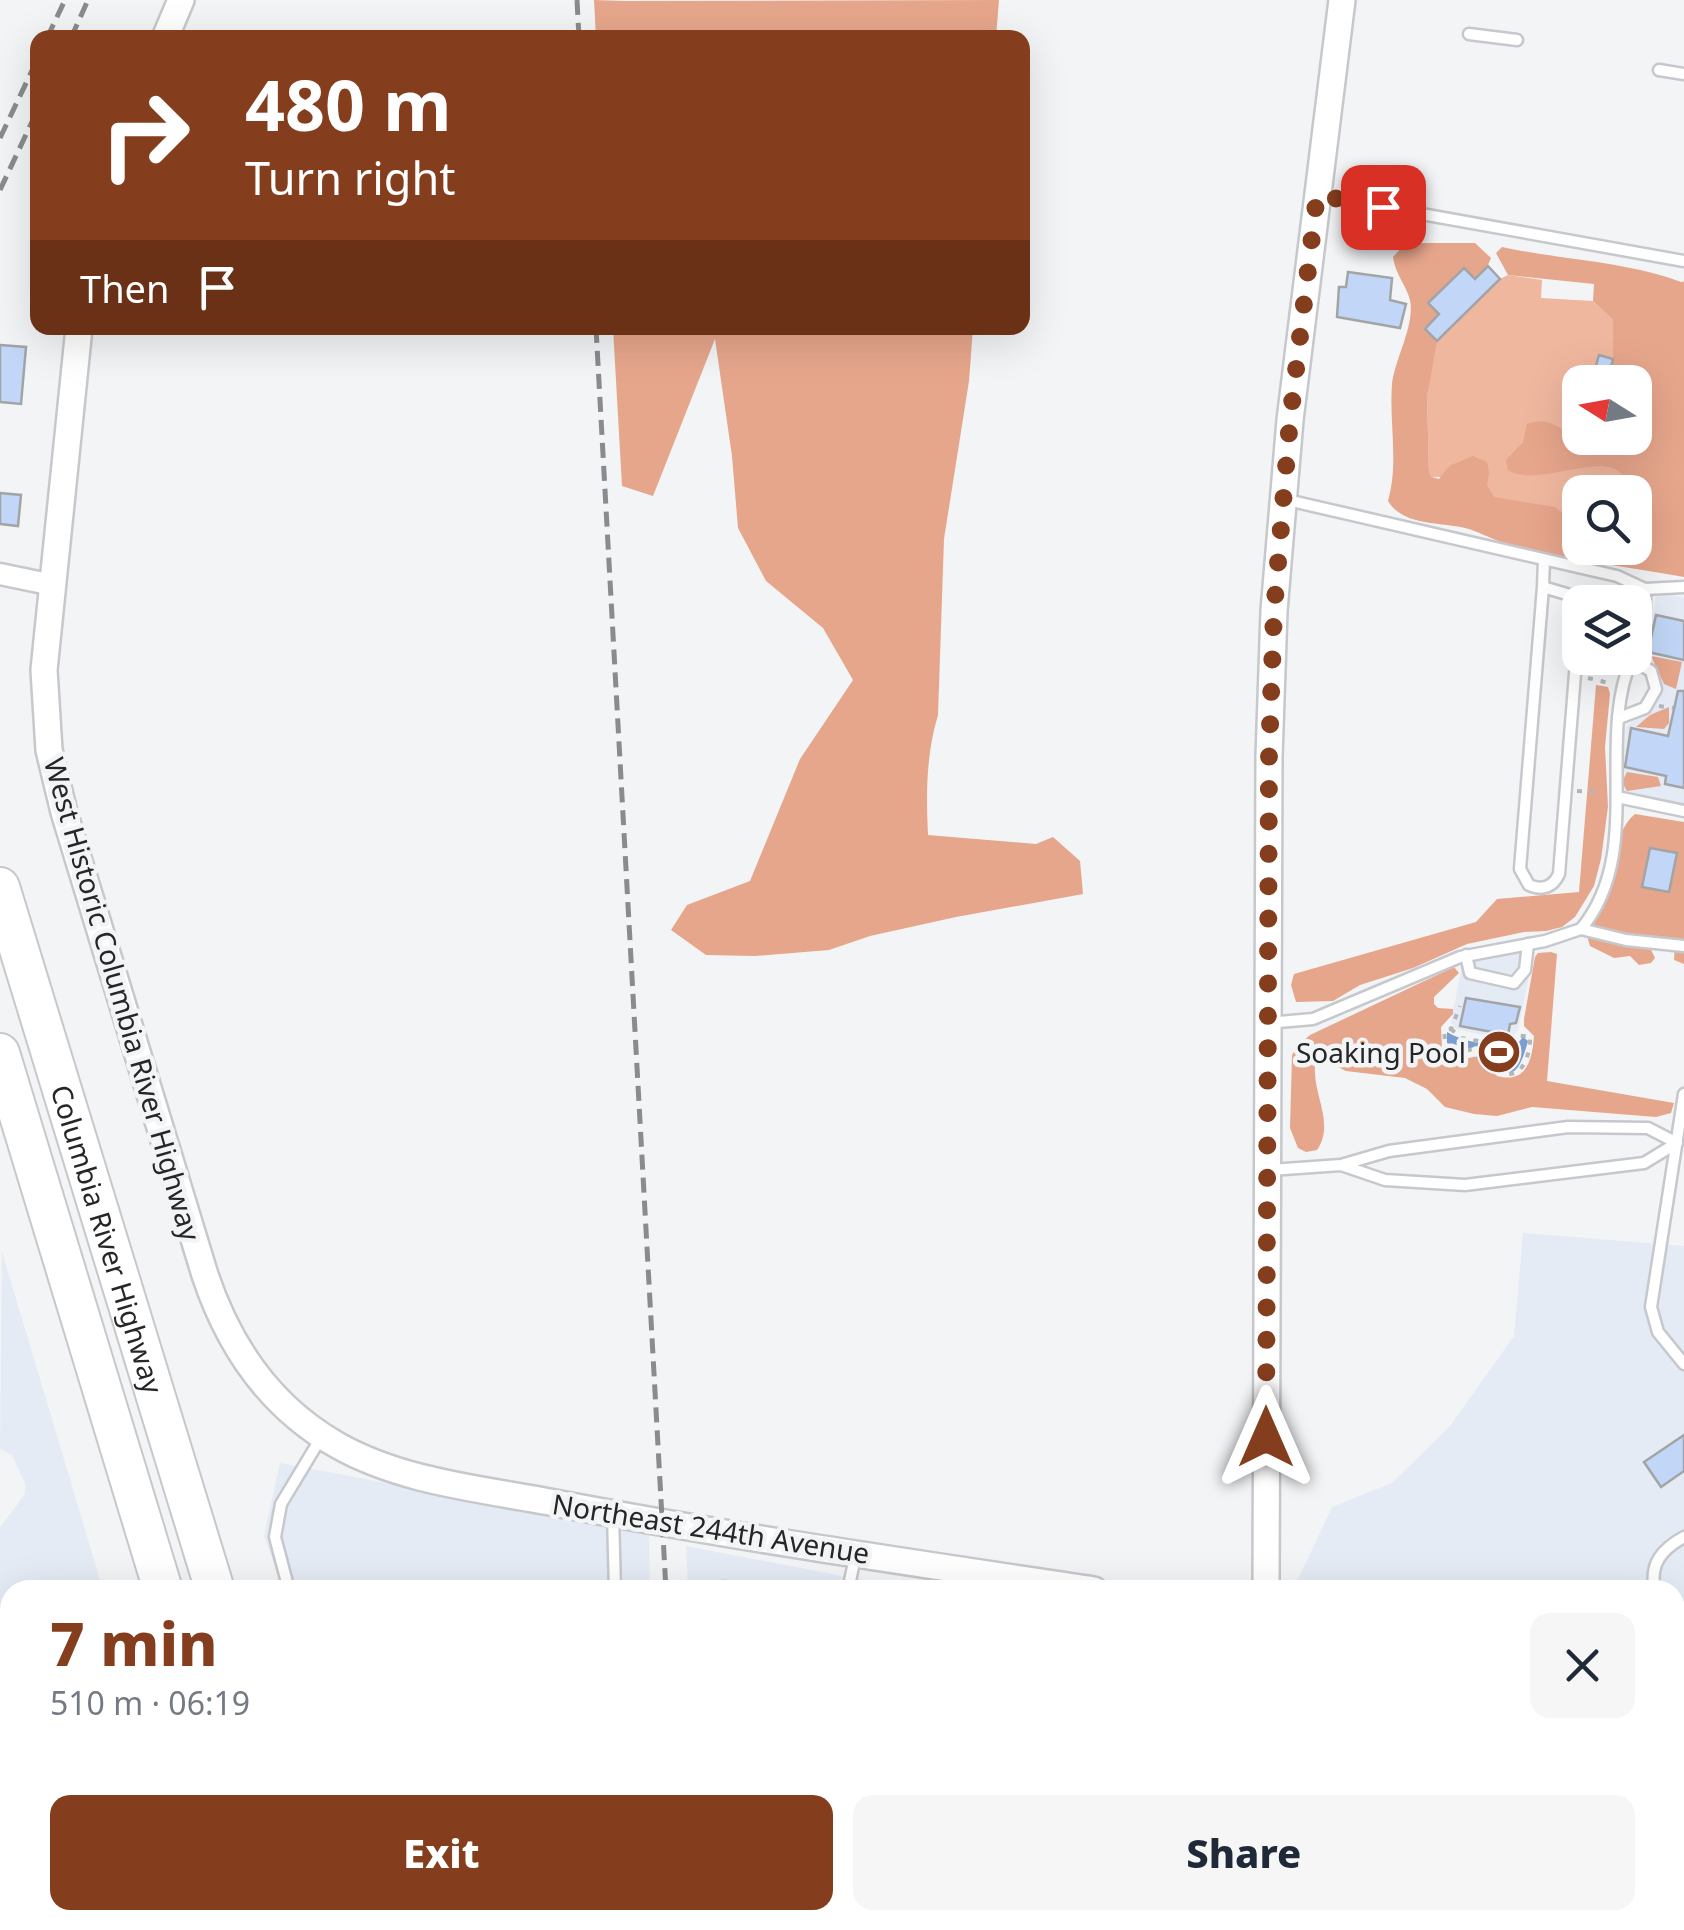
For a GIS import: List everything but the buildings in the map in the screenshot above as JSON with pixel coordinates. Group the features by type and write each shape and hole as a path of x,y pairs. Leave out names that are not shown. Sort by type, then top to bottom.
{"highway":[{"name":"Columbia River Highway","path":"0,886 212,1580"},
{"name":"Columbia River Highway","path":"0,1053 160,1580"}],"street":[{"path":"167,30 180,0"},
{"path":"1266,1580 1269,756 1282,499 1342,0"},
{"name":"West Historic Columbia River Highway","path":"77,335 44,694 54,776 205,1276 222,1320 248,1366 284,1406 328,1439"},
{"path":"0,574 53,585"},
{"name":"Northeast 244th Avenue","path":"328,1439 361,1458 412,1474 613,1514 856,1552 998,1580"}],"lane":[{"path":"1469,34 1517,40"},
{"path":"1659,70 1684,74"},
{"path":"1317,195 1684,261"},
{"path":"1282,499 1617,576 1636,585"},
{"path":"1544,560 1520,870 1524,881 1534,888 1552,884 1559,874 1574,675"},
{"path":"1544,587 1562,593"},
{"path":"1652,589 1684,587"},
{"path":"1581,929 1605,883 1616,824 1612,795 1620,688 1625,675"},
{"path":"1620,718 1645,708 1656,689 1652,675"},
{"path":"1612,795 1684,811"},
{"path":"1268,1022 1313,1019 1466,956 1581,929 1626,940 1684,946"},
{"path":"1466,956 1470,974 1514,983 1524,970 1528,944"},
{"path":"1684,1094 1652,1307 1658,1332 1684,1364"},
{"path":"1268,1170 1341,1165 1388,1151 1568,1126 1648,1128 1677,1144"},
{"path":"1341,1165 1385,1180 1465,1185 1644,1163 1677,1144"},
{"path":"286,1580 274,1536 281,1504 328,1439"},
{"path":"613,1514 616,1580"},
{"path":"1655,1580 1654,1566 1661,1552 1684,1537"},
{"path":"850,1580 856,1552"}],"path":[{"path":"1578,675 1609,683"},
{"path":"1659,706 1673,708"},
{"path":"1564,790 1612,795"},
{"path":"1451,1029 1460,1006"},
{"path":"1451,1029 1461,1038 1507,1046 1517,1036 1526,1034 1532,1038 1522,1068 1512,1074 1498,1071 1477,1049"},
{"path":"1451,1029 1444,1030 1446,1048 1458,1056 1477,1049"},
{"path":"1477,1049 1479,1039"}],"shaded area":[{"path":"594,0 999,0 997,30 596,30"},
{"path":"1406,243 1475,243 1491,258 1473,280 1429,303 1439,314 1425,329 1437,341 1427,397 1429,472 1439,479 1449,466 1473,456 1487,462 1487,485 1494,497 1555,507 1562,513 1562,556 1501,542 1465,528 1412,519 1388,501 1393,472 1392,384 1411,310 1393,257"},
{"path":"1502,247 1640,270 1684,283 1684,577 1611,565 1652,565 1652,475 1622,475 1612,468 1597,466 1540,475 1508,470 1506,460 1523,442 1527,424 1536,421 1562,429 1562,455 1652,455 1652,365 1611,365 1613,320 1593,301 1594,284 1508,275 1496,253"},
{"path":"1508,275 1542,280 1541,298 1593,301 1613,320 1613,359 1599,355 1597,365 1562,365 1562,433 1523,442 1517,449 1562,455 1652,455 1652,376 1677,284 1684,281 1684,568 1652,562 1652,475 1562,475 1562,547 1490,534 1449,466 1442,477 1432,477 1429,472 1427,397 1437,341"},
{"path":"613,335 972,335 944,539 938,715 928,775 928,835 1036,844 1053,837 1080,861 1083,894 956,917 870,936 829,950 706,955 671,930 687,905 750,881 800,759 853,680 823,628 766,581 738,528 715,339 653,496 622,486"},
{"path":"1656,597 1684,597 1684,804 1622,793 1619,773 1626,726 1655,706 1662,693 1652,668"},
{"path":"1652,656 1682,662 1676,689 1664,684"},
{"path":"1596,685 1608,687 1610,694 1605,747 1608,807 1594,886 1575,917 1562,927 1546,931 1467,944 1413,968 1360,985 1333,1001 1296,1002 1291,985 1294,974 1476,922 1497,899 1579,892"},
{"path":"1669,707 1669,723 1664,729 1636,727 1650,715"},
{"path":"1627,772 1658,777 1661,786 1627,791 1622,782"},
{"path":"1635,814 1684,822 1684,964 1674,960 1675,942 1658,936 1646,939 1655,958 1639,965 1630,956 1614,958 1590,946 1587,936 1610,891 1622,832"},
{"path":"1535,947 1518,1030 1508,1041 1456,1029 1451,1022 1463,960"},
{"path":"1557,954 1547,1081 1674,1103 1671,1113 1656,1117 1532,1107 1497,1116 1474,1114 1445,1107 1427,1089 1405,1078 1346,1071 1334,1065 1323,1050 1318,1053 1315,1078 1323,1115 1323,1138 1317,1150 1306,1152 1298,1148 1290,1128 1292,1055 1310,1035 1454,967 1459,973 1434,997 1438,1008 1453,1009 1441,1027 1442,1049 1458,1060 1479,1056 1497,1076 1515,1077 1526,1068 1533,1045 1534,1036 1524,1026 1524,1019 1535,957"},
{"path":"1523,1233 1684,1246 1684,1580 1298,1580 1332,1507 1392,1483 1450,1426 1514,1336"},
{"path":"2,1252 100,1580 0,1580 0,1528 25,1494 25,1483 12,1455 0,1449"},
{"path":"280,1463 649,1532 650,1580 279,1580 264,1536"},
{"path":"686,1546 863,1580 688,1580"}],"water":[{"name":"Soaking Pool","path":"1447,1032 1504,1051 1513,1049 1523,1037 1528,1041 1517,1068 1506,1072 1476,1046 1459,1053 1447,1043"}],"railway":[{"path":"51,30 65,0"},
{"path":"75,30 88,0"},
{"path":"577,0 579,30"},
{"path":"0,138 30,75"},
{"path":"0,190 30,126"},
{"path":"596,335 665,1580"}],"place":[{"name":"Soaking Pool","path":"1499,1052"}],"route":[{"path":"1266,1437 1269,756 1282,499 1317,195 1383,207"}]}
